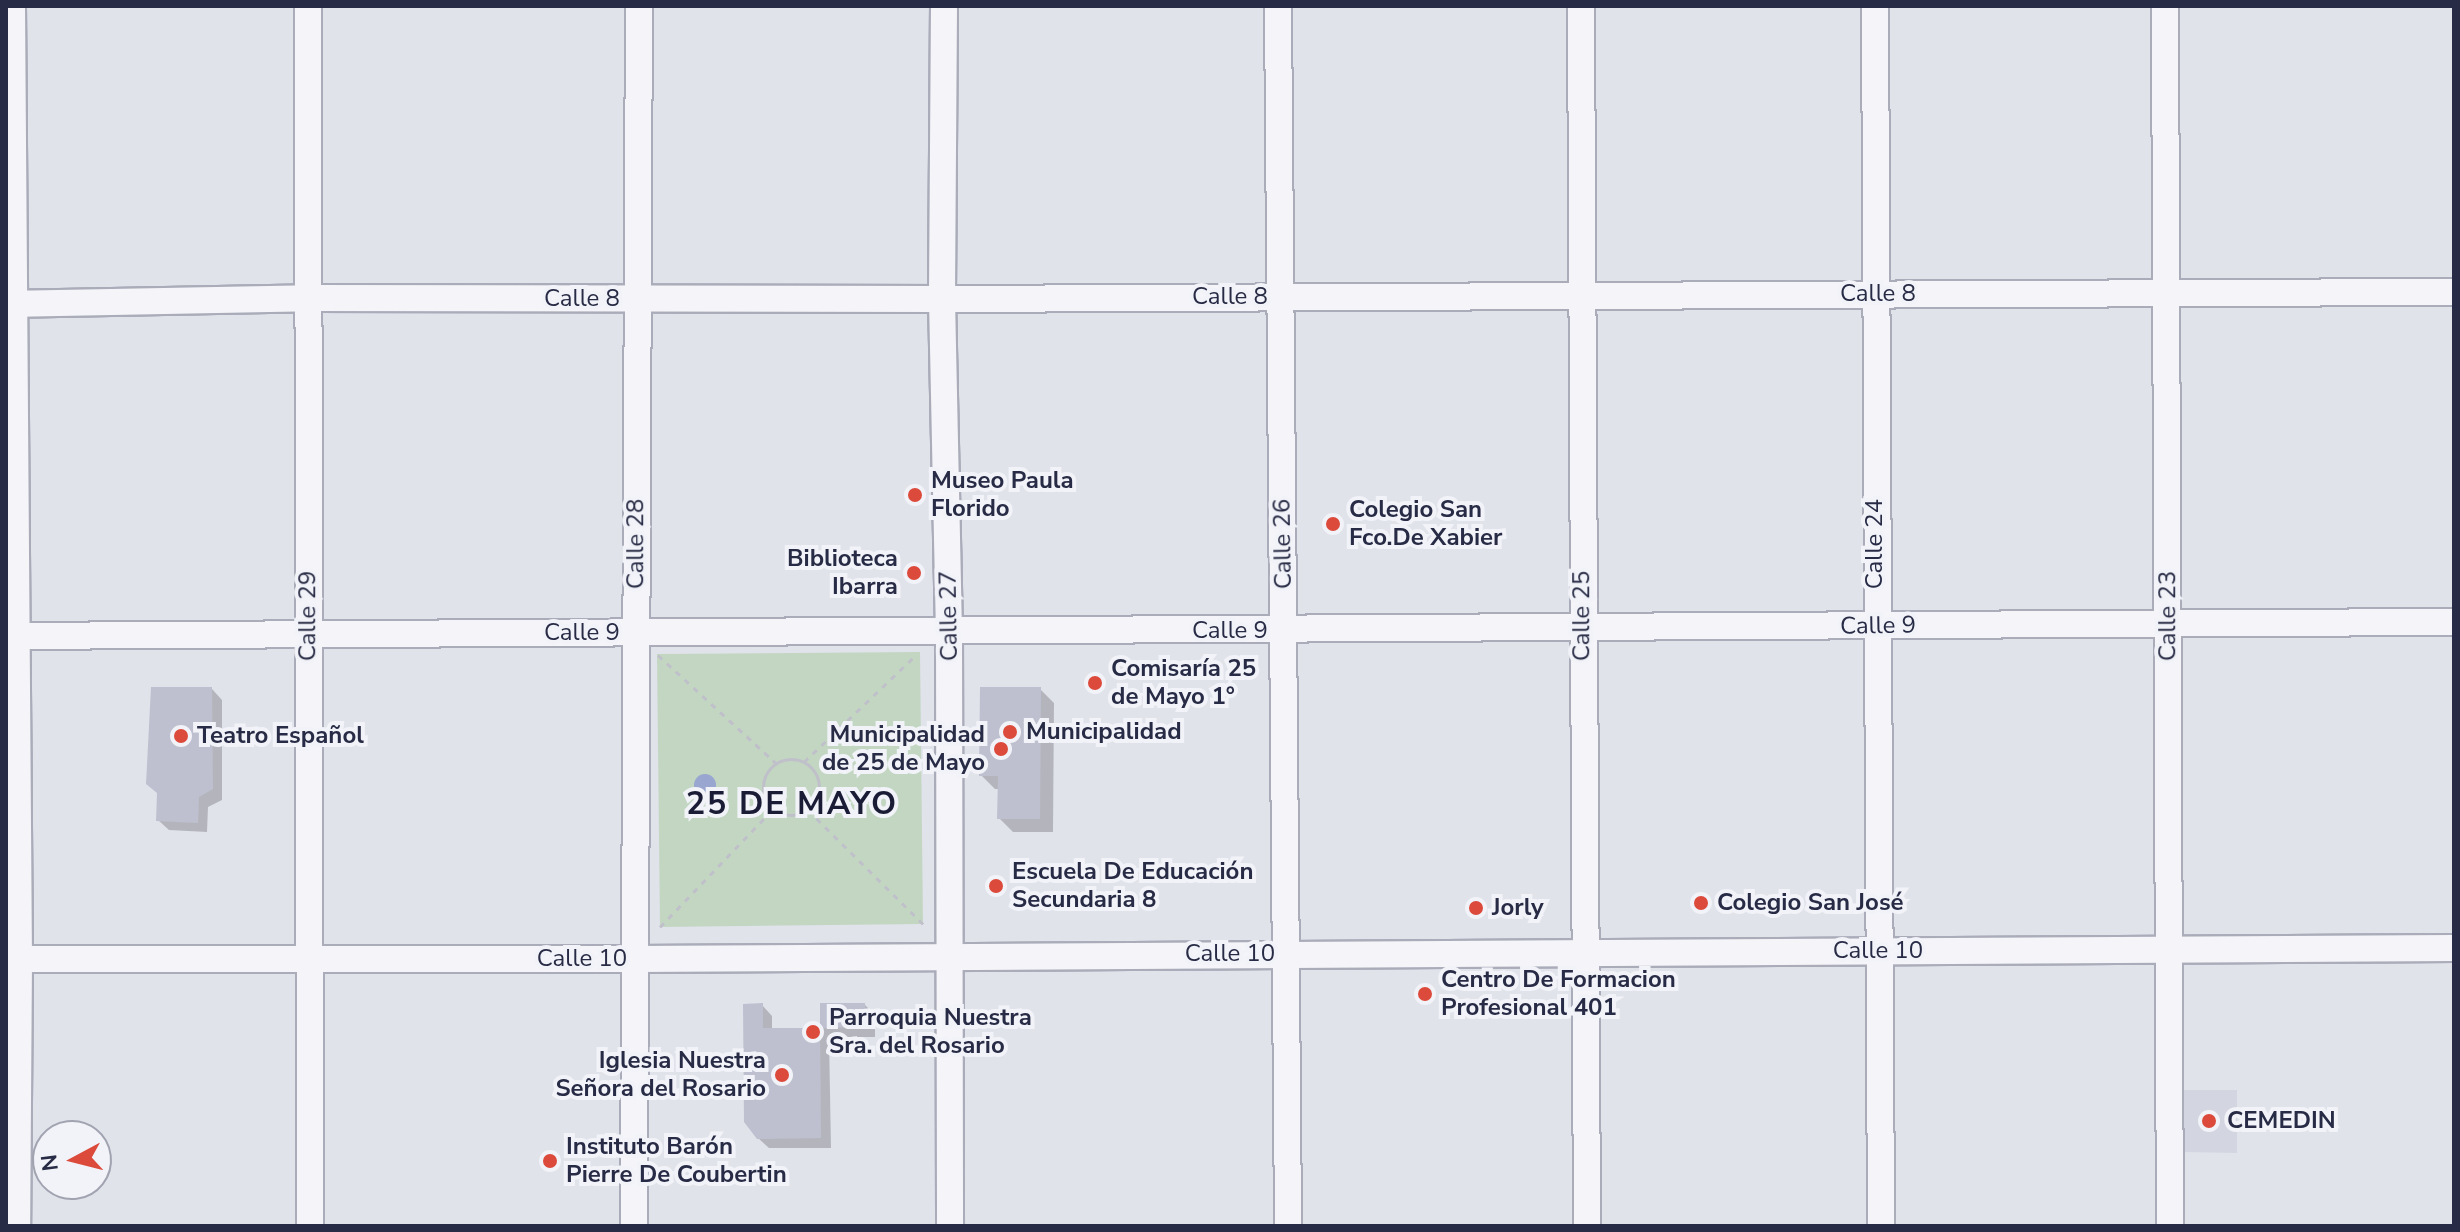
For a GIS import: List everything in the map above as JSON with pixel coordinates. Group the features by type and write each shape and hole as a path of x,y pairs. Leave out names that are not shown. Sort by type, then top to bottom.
{"street":[{"path":"12,6 10,304 17,1226"},
{"name":"Calle 29","path":"308,6 310,1226"},
{"name":"Calle 28","path":"634,1226 639,6"},
{"name":"Calle 27","path":"944,6 942,299 949,631 950,1226"},
{"name":"Calle 26","path":"1278,6 1288,1226"},
{"name":"Calle 25","path":"1581,6 1581,630 1587,1226"},
{"name":"Calle 24","path":"1875,6 1874,294 1881,1226"},
{"name":"Calle 23","path":"2165,6 2170,1226"},
{"name":"Calle 8","path":"10,304 309,298 638,300 2454,292"},
{"name":"Calle 9","path":"12,636 1581,630 2454,622"},
{"name":"Calle 10","path":"13,959 636,959 2454,948"}],"path":[{"path":"804,762 920,652"},
{"path":"657,654 776,763"},
{"path":"795,759 812,767 820,785 815,803 808,810 790,816 773,809 763,785 776,763 795,759"},
{"path":"660,927 773,809"},
{"path":"808,810 923,924"}],"shaded area":[{"name":"CEMEDIN","path":"2181,1090 2237,1090 2237,1153 2182,1152"}],"green space":[{"path":"920,652 923,924 660,927 657,654"}],"water":[{"path":"701,774 709,774 716,785 709,796 701,796 694,789 694,781"}],"building":[{"name":"Teatro Español","path":"151,687 212,687 213,789 199,797 198,823 156,821 157,793 146,784"},
{"name":"Municipalidad","path":"980,687 1041,687 1040,819 997,819 998,776 979,776"},
{"name":"Iglesia Nuestra Señora del Rosario","path":"763,1003 763,1028 820,1028 821,1138 757,1139 744,1122 743,1004"},
{"path":"820,1003 865,1003 866,1027 820,1028"}],"place":[{"name":"Museo Paula Florido","path":"915,495"},
{"name":"Colegio San Fco.De Xabier","path":"1333,524"},
{"name":"Biblioteca Ibarra","path":"914,573"},
{"name":"Comisaría 25 de Mayo 1°","path":"1095,683"},
{"name":"Municipalidad","path":"1010,732"},
{"name":"Teatro Español","path":"181,736"},
{"name":"Municipalidad de 25 de Mayo","path":"1001,749"},
{"name":"Escuela De Educación Secundaria 8","path":"996,886"},
{"name":"Colegio San José","path":"1701,903"},
{"name":"Jorly","path":"1476,908"},
{"name":"Centro De Formacion Profesional 401","path":"1425,994"},
{"name":"Parroquia Nuestra Sra. del Rosario","path":"813,1032"},
{"name":"Iglesia Nuestra Señora del Rosario","path":"782,1075"},
{"name":"CEMEDIN","path":"2209,1121"},
{"name":"Instituto Barón Pierre De Coubertin","path":"550,1161"}],"district":[{"name":"25 DE MAYO","path":"792,804"}]}
